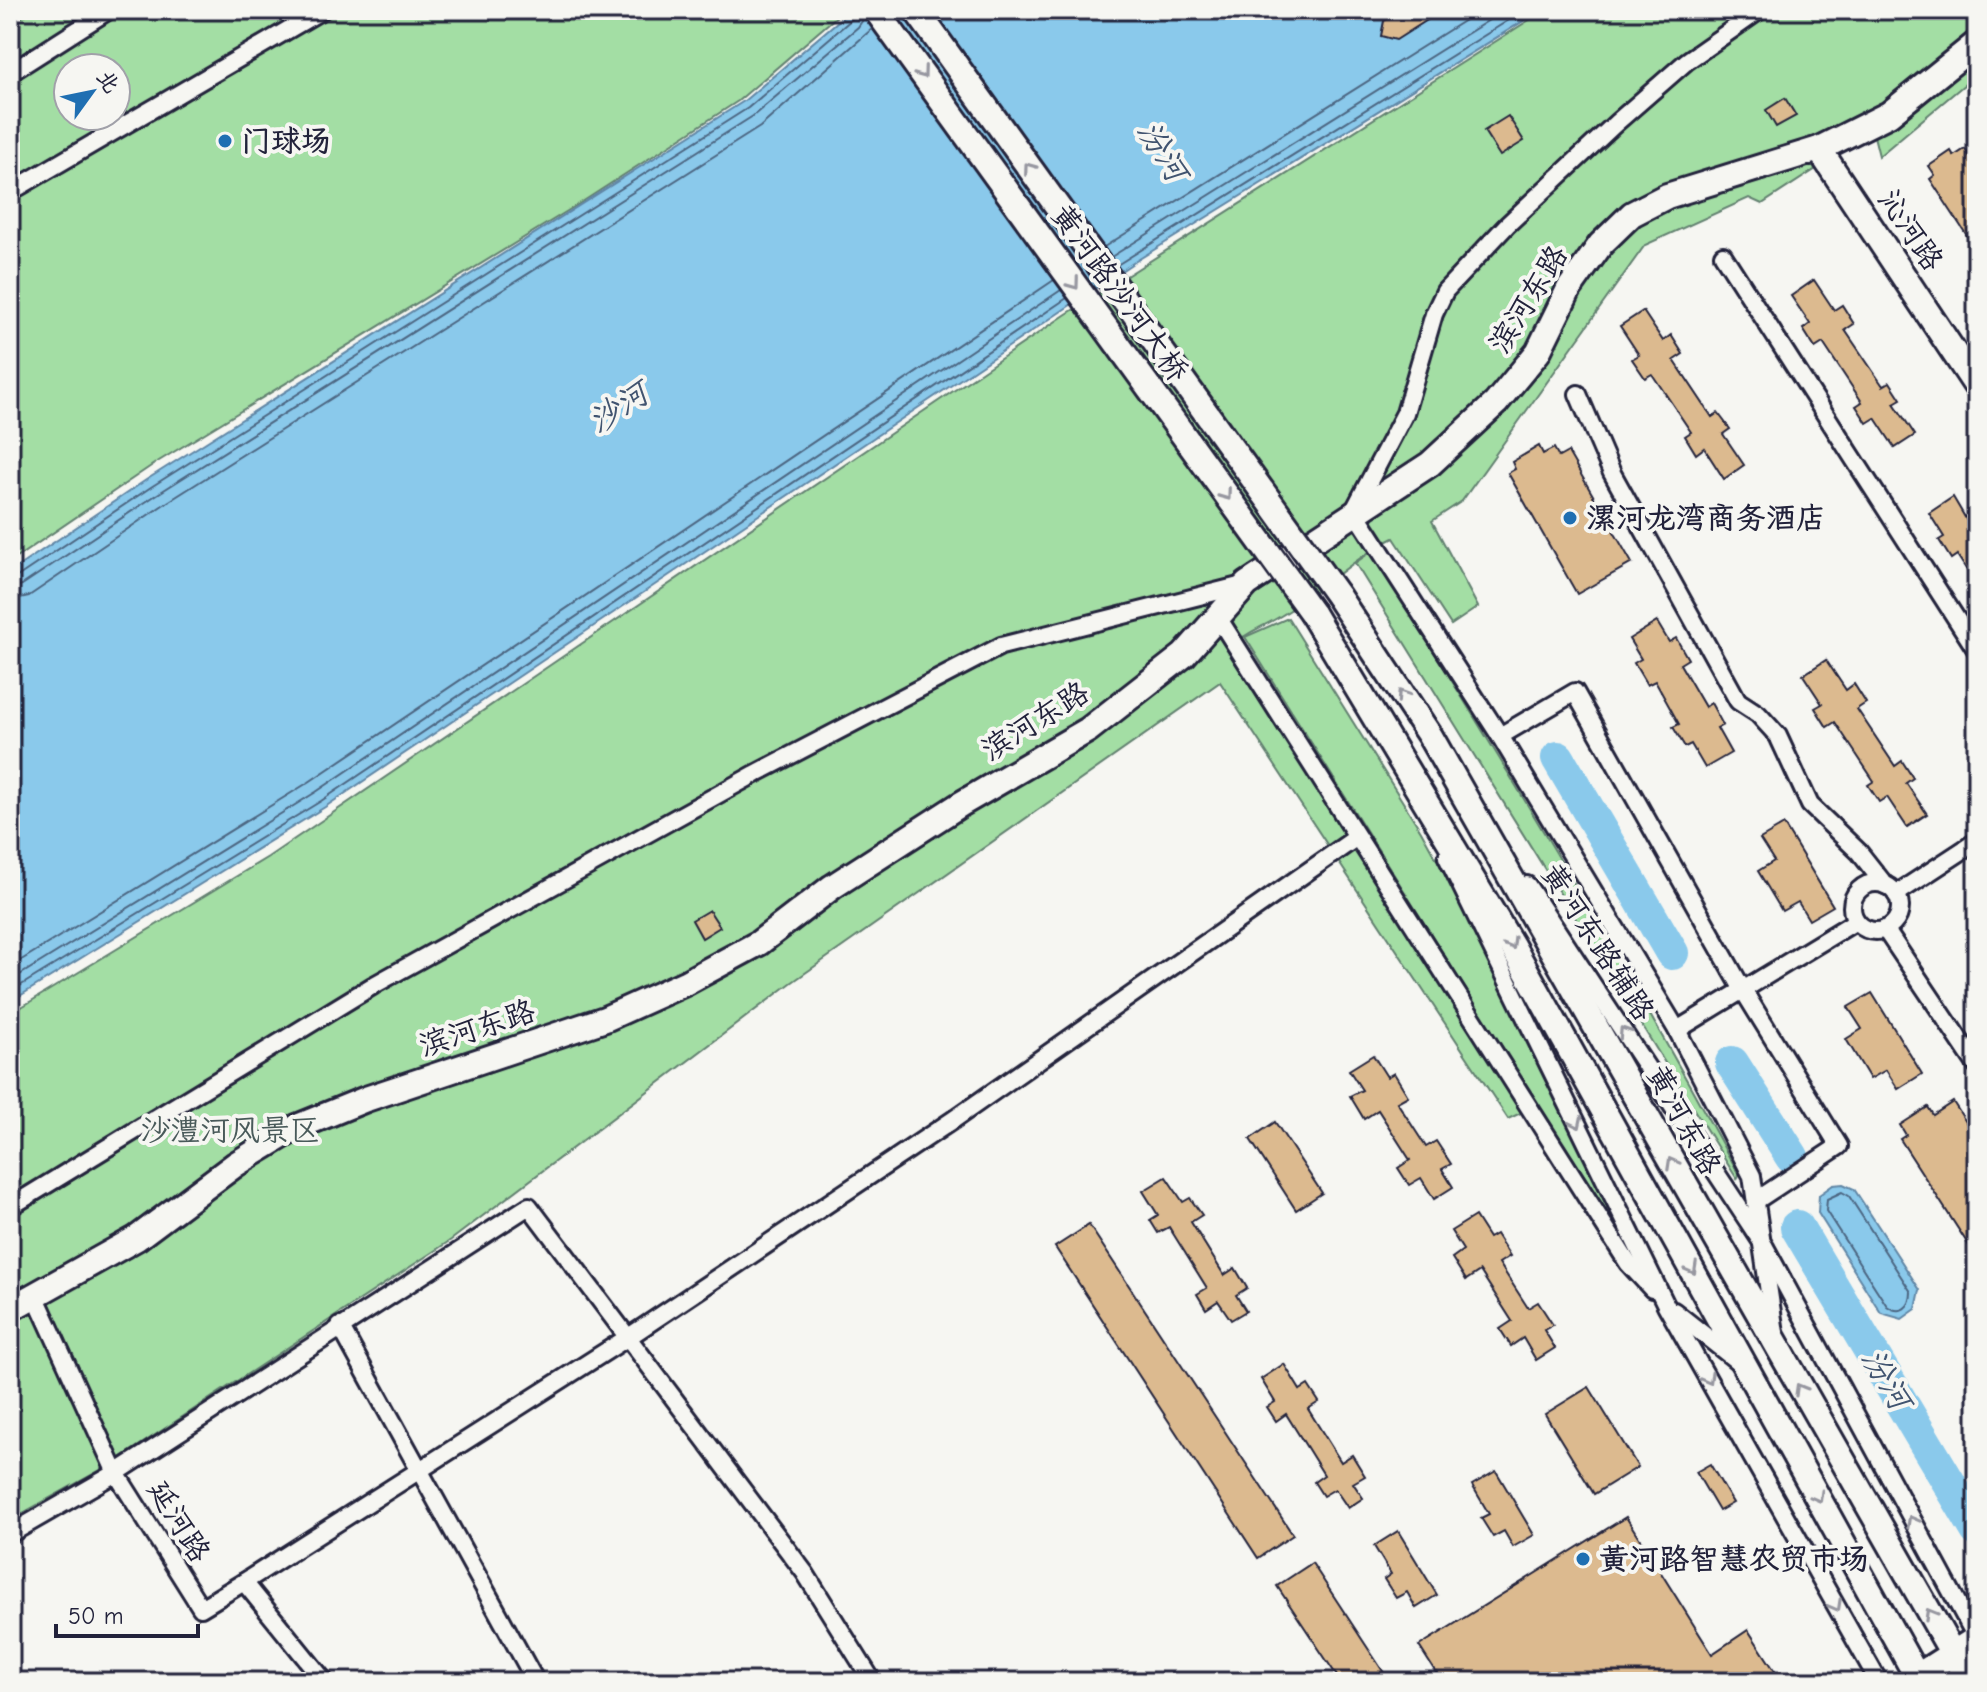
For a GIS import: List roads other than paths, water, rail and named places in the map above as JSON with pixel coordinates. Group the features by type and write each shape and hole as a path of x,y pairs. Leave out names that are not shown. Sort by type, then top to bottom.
{"main road":[{"name":"黄河路沙河大桥","path":"876,10 1312,613 1395,751"},
{"name":"黄河路沙河大桥","path":"916,10 1337,595"},
{"name":"滨河东路","path":"10,1309 137,1238 236,1164 297,1127 366,1099 605,1019 685,983 759,943 832,887 961,804 1088,730 1184,655 1247,584 1354,510 1430,464 1496,403 1538,352 1569,289 1601,244 1632,214 1667,196 1819,149 1889,114 1977,43"},
{"name":"沁河路","path":"1819,149 1973,373"},
{"name":"黄河东路","path":"1337,595 1430,736 1777,1350 1969,1682"},
{"path":"1395,751 1513,947 1915,1680 1977,1638"}],"street":[{"path":"10,73 83,17 109,10"},
{"path":"10,192 322,10"},
{"path":"1760,10 1687,61 1616,123 1507,225 1445,291 1434,314 1405,413 1354,510 1500,736 1677,1030 1752,1176 1765,1247 1777,1350"},
{"path":"1723,255 1977,651"},
{"path":"1578,394 1612,473 1738,701 1758,714 1778,736 1810,805 1859,852 1890,890 1899,902 1897,918 1885,929 1869,930 1856,921 1852,906 1857,892 1870,884 1890,890 1977,841"},
{"path":"10,1207 374,985 755,774 1001,646 1247,584"},
{"path":"1219,619 1628,1263 1666,1305 1747,1369"},
{"path":"1500,736 1575,692 1743,990 1839,1146 1757,1200"},
{"name":"黄河东路辅路","path":"1430,736 1765,1247 1977,1638"},
{"path":"1395,751 1666,1305 1879,1682"},
{"path":"244,1582 630,1336 953,1120 1357,837"},
{"path":"1677,1030 1856,921"},
{"path":"1885,929 1977,1066"},
{"path":"10,1534 116,1473 529,1206 630,1336 805,1573 873,1682"},
{"path":"35,1295 116,1473"},
{"path":"340,1326 536,1682"},
{"name":"延河路","path":"116,1473 201,1608 244,1582 316,1679"}],"water":[{"name":"沙河","path":"851,10 1541,10 1136,261 325,807 10,1002 10,572 146,480 744,101"},
{"path":"1843,1184 1854,1189 1920,1290 1916,1309 1902,1319 1881,1313 1818,1213 1819,1195 1833,1185"}],"waterway":[{"name":"汾河","path":"1558,758 1672,953"},
{"name":"汾河","path":"1732,1063 1792,1157"},
{"name":"汾河","path":"1797,1227 1977,1530"}],"place":[{"name":"门球场","path":"225,141"},
{"name":"漯河龙湾商务酒店","path":"1570,518"},
{"name":"黄河路智慧农贸市场","path":"1583,1559"}],"park label":[{"name":"沙澧河风景区","path":"230,1130"}]}
